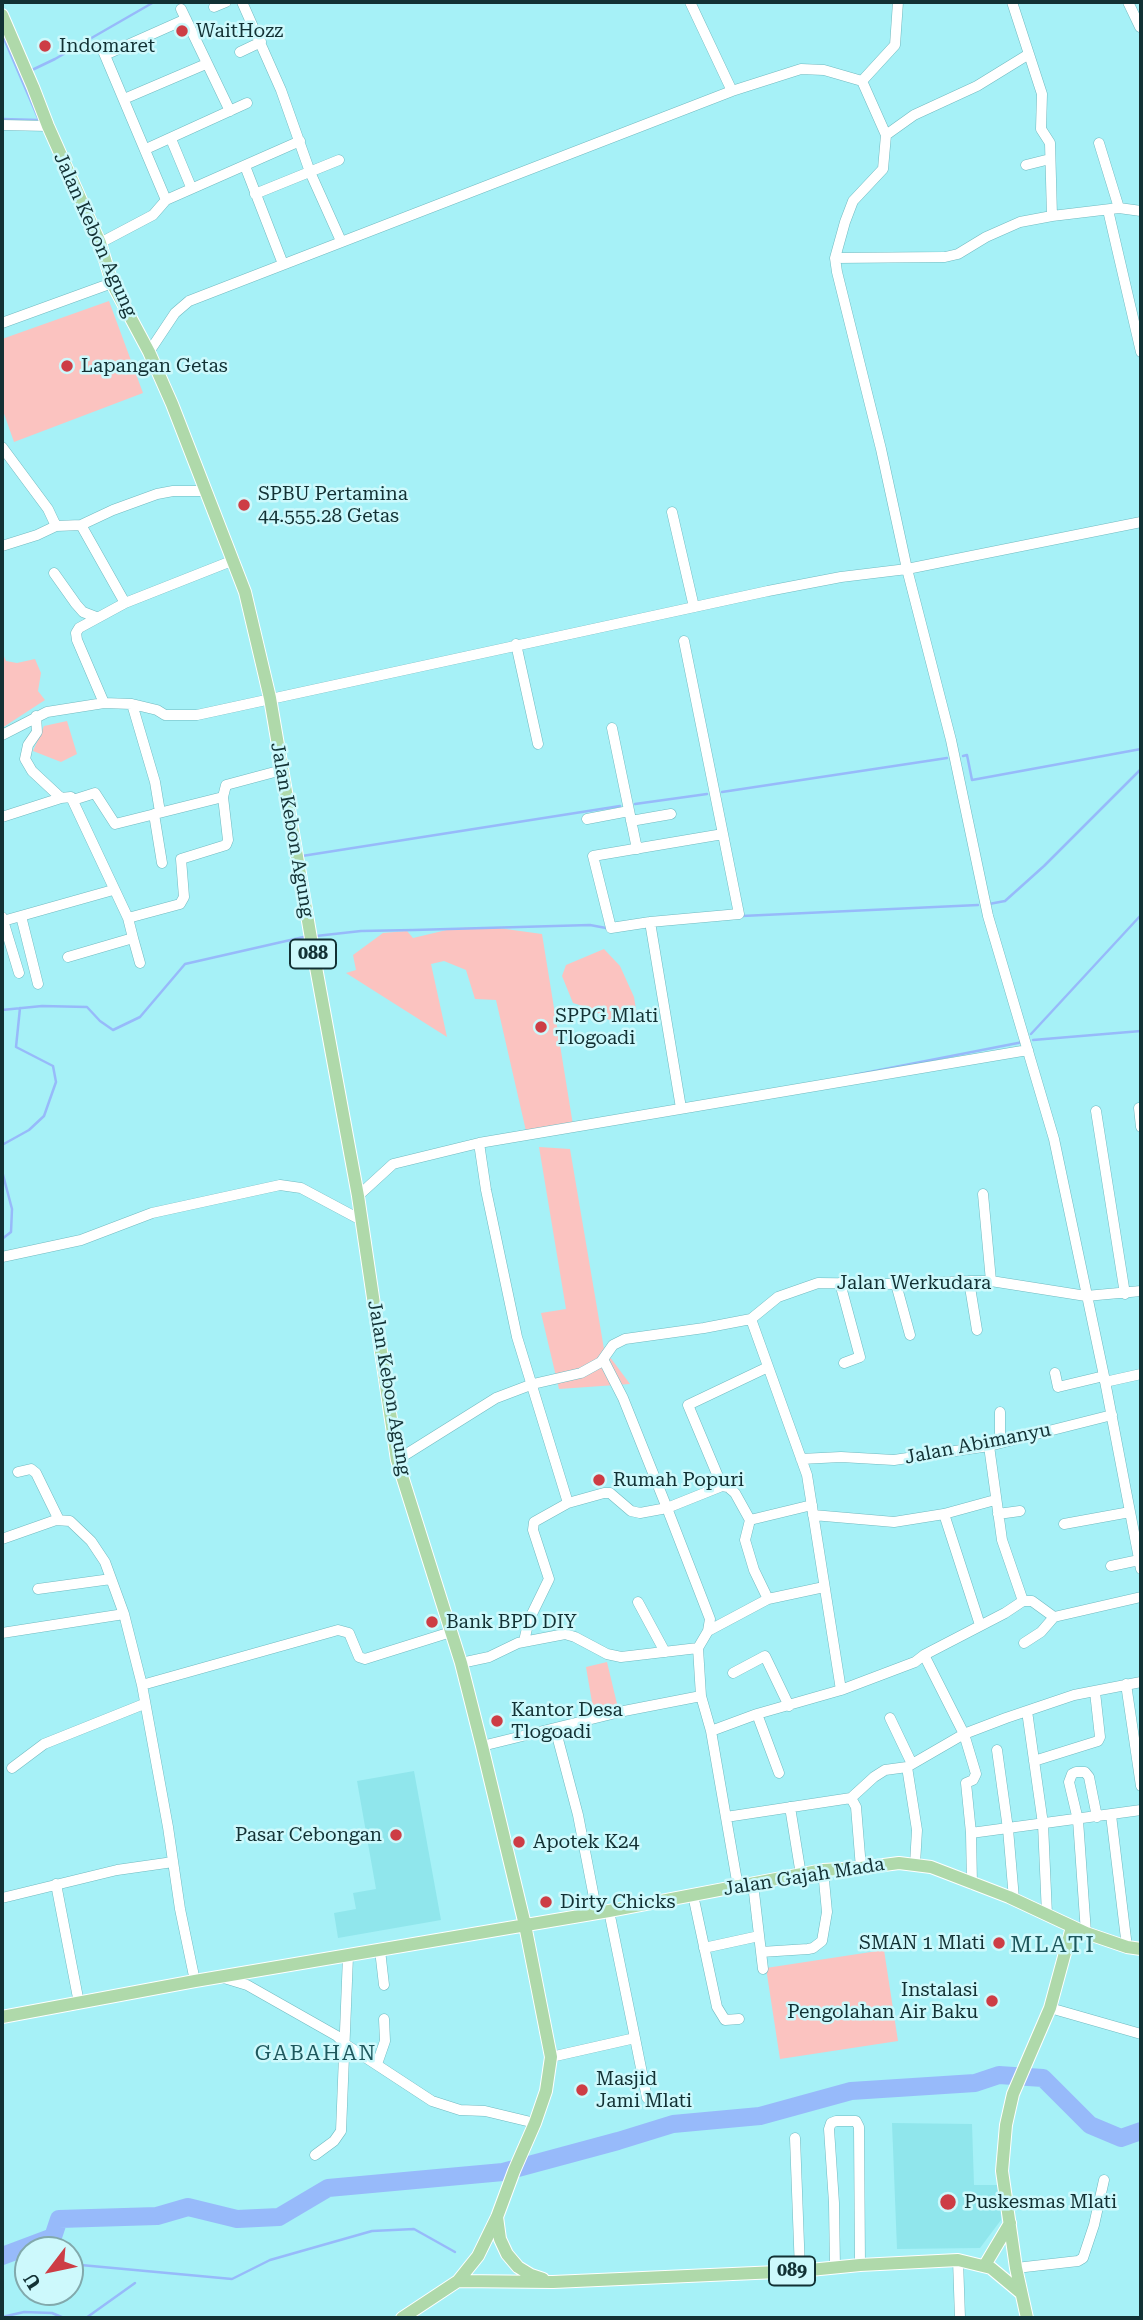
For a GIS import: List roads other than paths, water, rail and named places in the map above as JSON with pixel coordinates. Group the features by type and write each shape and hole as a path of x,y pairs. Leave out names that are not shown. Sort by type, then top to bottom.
{"main road":[{"name":"Jalan Kebon Agung","path":"2,15 100,243 112,283 149,352 172,404 245,592 270,698 358,1196 397,1460 461,1663 525,1925 551,2057 546,2091 535,2123 513,2171 497,2217 478,2256 458,2281 402,2318"},
{"name":"Jalan Gajah Mada","path":"2,2017 195,1981 603,1912 823,1870 899,1863 931,1867 1014,1899 1086,1933 1126,1947 1141,1949"},
{"path":"1027,2318 1016,2268 1002,2171 1006,2125 1013,2094 1050,2008 1072,1927"},
{"name":"089","path":"497,2217 500,2239 507,2254 518,2267 531,2275 553,2282 800,2271 958,2260 985,2265 1021,2293"},
{"path":"985,2265 1010,2223"},
{"path":"458,2281 553,2282"}],"street":[{"path":"214,7 226,2"},
{"path":"242,2 261,42 310,172 341,241"},
{"path":"690,2 732,92"},
{"path":"862,81 895,46 898,2"},
{"path":"1012,2 1042,94 1041,129 1050,143 1052,216"},
{"path":"1128,2 1140,27"},
{"path":"181,9 230,111"},
{"path":"166,200 103,50 186,19"},
{"path":"240,52 261,42"},
{"path":"886,135 914,115 977,86 1029,54"},
{"path":"124,99 206,64"},
{"path":"149,352 182,305 341,241 732,92 807,68 862,81 886,135 883,169 853,201 835,258 907,569 951,740 988,916 1054,1139 1105,1379 1140,1565 1111,1566"},
{"path":"146,149 247,103"},
{"path":"2,125 48,126"},
{"path":"171,139 191,187"},
{"path":"100,243 153,215 166,200 191,187 300,141"},
{"path":"1099,143 1141,352"},
{"path":"1026,165 1050,159"},
{"path":"256,194 339,160"},
{"path":"245,166 283,264"},
{"path":"835,258 945,257 958,254 1004,228 1052,216 1113,209 1141,211"},
{"path":"2,321 112,283"},
{"path":"2,447 48,509 55,526"},
{"path":"2,546 55,526 81,525 157,494 204,491"},
{"path":"672,512 694,607"},
{"path":"2,735 47,712 104,703 132,704 157,710 164,715 197,715 694,607 841,577 907,569 1141,522"},
{"path":"81,525 125,603"},
{"path":"104,703 76,633 79,628 125,603 234,560"},
{"path":"54,573 83,612 96,617"},
{"path":"684,641 723,834 739,914 611,928 593,856 723,834"},
{"path":"516,644 538,744"},
{"path":"132,704 155,782 162,863"},
{"path":"36,716 37,732 28,745 25,759 32,771 61,798"},
{"path":"611,728 637,849"},
{"path":"128,918 180,904 183,901 181,859 222,847 228,840 223,797 226,785 282,770"},
{"path":"73,800 95,793 115,824 223,797"},
{"path":"2,817 69,796 73,800 128,918 140,964"},
{"path":"587,819 671,814"},
{"path":"19,973 3,919 113,890"},
{"path":"21,916 37,984"},
{"path":"650,922 681,1108"},
{"path":"68,957 133,939"},
{"path":"358,1196 393,1164 479,1143 1028,1050"},
{"path":"1139,1108 1141,1127"},
{"path":"1096,1111 1125,1294"},
{"path":"479,1143 505,1290 568,1503"},
{"path":"2,1256 81,1240 152,1213 280,1185 301,1188 361,1220"},
{"path":"983,1194 991,1281"},
{"path":"969,1280 978,1330"},
{"name":"Jalan Werkudara","path":"751,1319 778,1297 818,1283 896,1284 969,1280 1086,1296 1141,1291"},
{"path":"839,1283 860,1357 844,1363"},
{"path":"896,1284 910,1335"},
{"path":"397,1460 496,1398 533,1384 581,1373 604,1360 614,1345 625,1339 751,1319 801,1459 812,1510 841,1690"},
{"path":"604,1360 623,1398 709,1619 708,1631 698,1648 701,1696 711,1731 738,1887"},
{"path":"722,1486 688,1406 768,1367"},
{"path":"1055,1373 1058,1387 1141,1374"},
{"path":"1000,1412 994,1444 995,1500 1002,1540 1023,1601"},
{"name":"Jalan Abimanyu","path":"801,1459 841,1457 894,1460 994,1444 1112,1415"},
{"path":"18,1472 32,1469 36,1473 59,1520"},
{"path":"524,1641 529,1620 550,1578 533,1530 534,1522 568,1503 604,1493 614,1496 635,1513 667,1508 722,1486 728,1487 735,1493 750,1520 745,1540 754,1570 768,1599"},
{"path":"750,1520 812,1510 885,1522 944,1514 995,1500"},
{"path":"998,1514 1020,1511"},
{"path":"1064,1524 1130,1512"},
{"path":"944,1514 980,1625"},
{"path":"2,1539 59,1520 70,1521 91,1541 105,1562 124,1614 142,1685 155,1749 188,1956 195,1981"},
{"path":"38,1589 111,1579"},
{"path":"708,1631 768,1599 824,1587"},
{"path":"1024,1643 1041,1632 1054,1617 1141,1597"},
{"path":"711,1731 757,1714 841,1690 915,1662 1023,1601 1032,1601 1054,1617"},
{"path":"638,1602 665,1652"},
{"path":"2,1633 124,1614"},
{"path":"142,1685 338,1630 349,1633 359,1657 365,1659 451,1632"},
{"path":"461,1663 489,1657 524,1641 565,1634 607,1654 621,1657 698,1648"},
{"path":"924,1655 964,1734 976,1774 973,1780 966,1783 972,1884"},
{"path":"733,1673 765,1656 789,1706"},
{"path":"726,1817 851,1798 885,1770 909,1765 964,1734 1074,1695 1141,1682"},
{"path":"1126,1684 1141,1786"},
{"path":"1034,1761 1098,1741 1100,1737 1095,1692"},
{"path":"482,1746 624,1711 701,1696"},
{"path":"12,1768 44,1744 144,1704"},
{"path":"1027,1711 1042,1824 1047,1915"},
{"path":"757,1714 779,1773"},
{"path":"890,1718 909,1765 916,1830 915,1864"},
{"path":"555,1728 635,2038 647,2098"},
{"path":"997,1750 1014,1899"},
{"path":"1086,1933 1078,1820 1069,1782 1072,1774 1081,1771 1089,1777 1097,1817"},
{"path":"851,1798 856,1807 861,1868"},
{"path":"790,1807 801,1875"},
{"path":"971,1833 1141,1811"},
{"path":"1111,1815 1126,1947"},
{"path":"2,1898 117,1870 173,1862"},
{"path":"761,1952 808,1949 821,1941 827,1912 823,1870"},
{"path":"56,1884 79,2003"},
{"path":"752,1884 763,1969"},
{"path":"693,1895 720,2014 728,2021 739,2019"},
{"path":"704,1948 759,1936"},
{"path":"380,1950 384,1985"},
{"path":"314,2155 334,2141 341,2132 348,1956"},
{"path":"224,1978 247,1986 337,2036 432,2101 460,2110 485,2111 535,2123"},
{"path":"1050,2008 1141,2034"},
{"path":"377,2064 385,2041 384,2019"},
{"path":"551,2057 635,2038"},
{"path":"835,2268 829,2129 831,2123 836,2121 856,2121 859,2127 860,2265"},
{"path":"795,2138 800,2271"},
{"path":"1016,2268 1079,2261 1083,2258 1104,2180"},
{"path":"958,2260 960,2318"}],"waterway":[{"path":"32,70 154,2"},
{"path":"2,34 39,120 2,119"},
{"path":"963,756 967,755 972,780 1141,749"},
{"path":"722,792 947,758"},
{"path":"989,904 1005,901 1141,769"},
{"path":"635,804 707,794"},
{"path":"302,856 620,806"},
{"path":"742,916 978,905"},
{"path":"1031,1034 1141,915"},
{"path":"316,936 361,931 590,925 606,928"},
{"path":"2,1010 42,1006 87,1007 113,1030 140,1017 185,964 308,936"},
{"path":"2,1145 29,1130 44,1116 56,1082 53,1066 16,1047 20,1008"},
{"path":"1033,1040 1141,1031"},
{"path":"854,1075 1023,1042"},
{"path":"2,1171 12,1209 11,1232 2,1239"},
{"path":"2,2256 53,2237 59,2219 157,2216 188,2207 237,2219 279,2217 328,2188 503,2172 673,2124 760,2116 851,2091 975,2083 999,2075 1043,2078 1090,2125 1121,2138 1141,2131"},
{"path":"84,2265 232,2279 270,2260 372,2231 414,2229 455,2252"},
{"path":"86,2318 135,2283"},
{"path":"2,2317 24,2312 52,2313 64,2318"}],"place":[{"name":"WaitHozz","path":"182,31"},
{"name":"Indomaret","path":"45,46"},
{"name":"Lapangan Getas","path":"67,366"},
{"name":"SPBU Pertamina 44.555.28 Getas","path":"244,505"},
{"name":"SPPG Mlati Tlogoadi","path":"541,1027"},
{"name":"Rumah Popuri","path":"599,1480"},
{"name":"Bank BPD DIY","path":"432,1622"},
{"name":"Kantor Desa Tlogoadi","path":"497,1721"},
{"name":"Pasar Cebongan","path":"396,1835"},
{"name":"Apotek K24","path":"519,1842"},
{"name":"Dirty Chicks","path":"546,1902"},
{"name":"SMAN 1 Mlati","path":"999,1943"},
{"name":"Instalasi Pengolahan Air Baku","path":"992,2001"},
{"name":"Masjid Jami Mlati","path":"582,2090"},
{"name":"Puskesmas Mlati","path":"948,2202"}],"district":[{"name":"MLATI","path":"1053,1945"},
{"name":"GABAHAN","path":"316,2054"}]}
